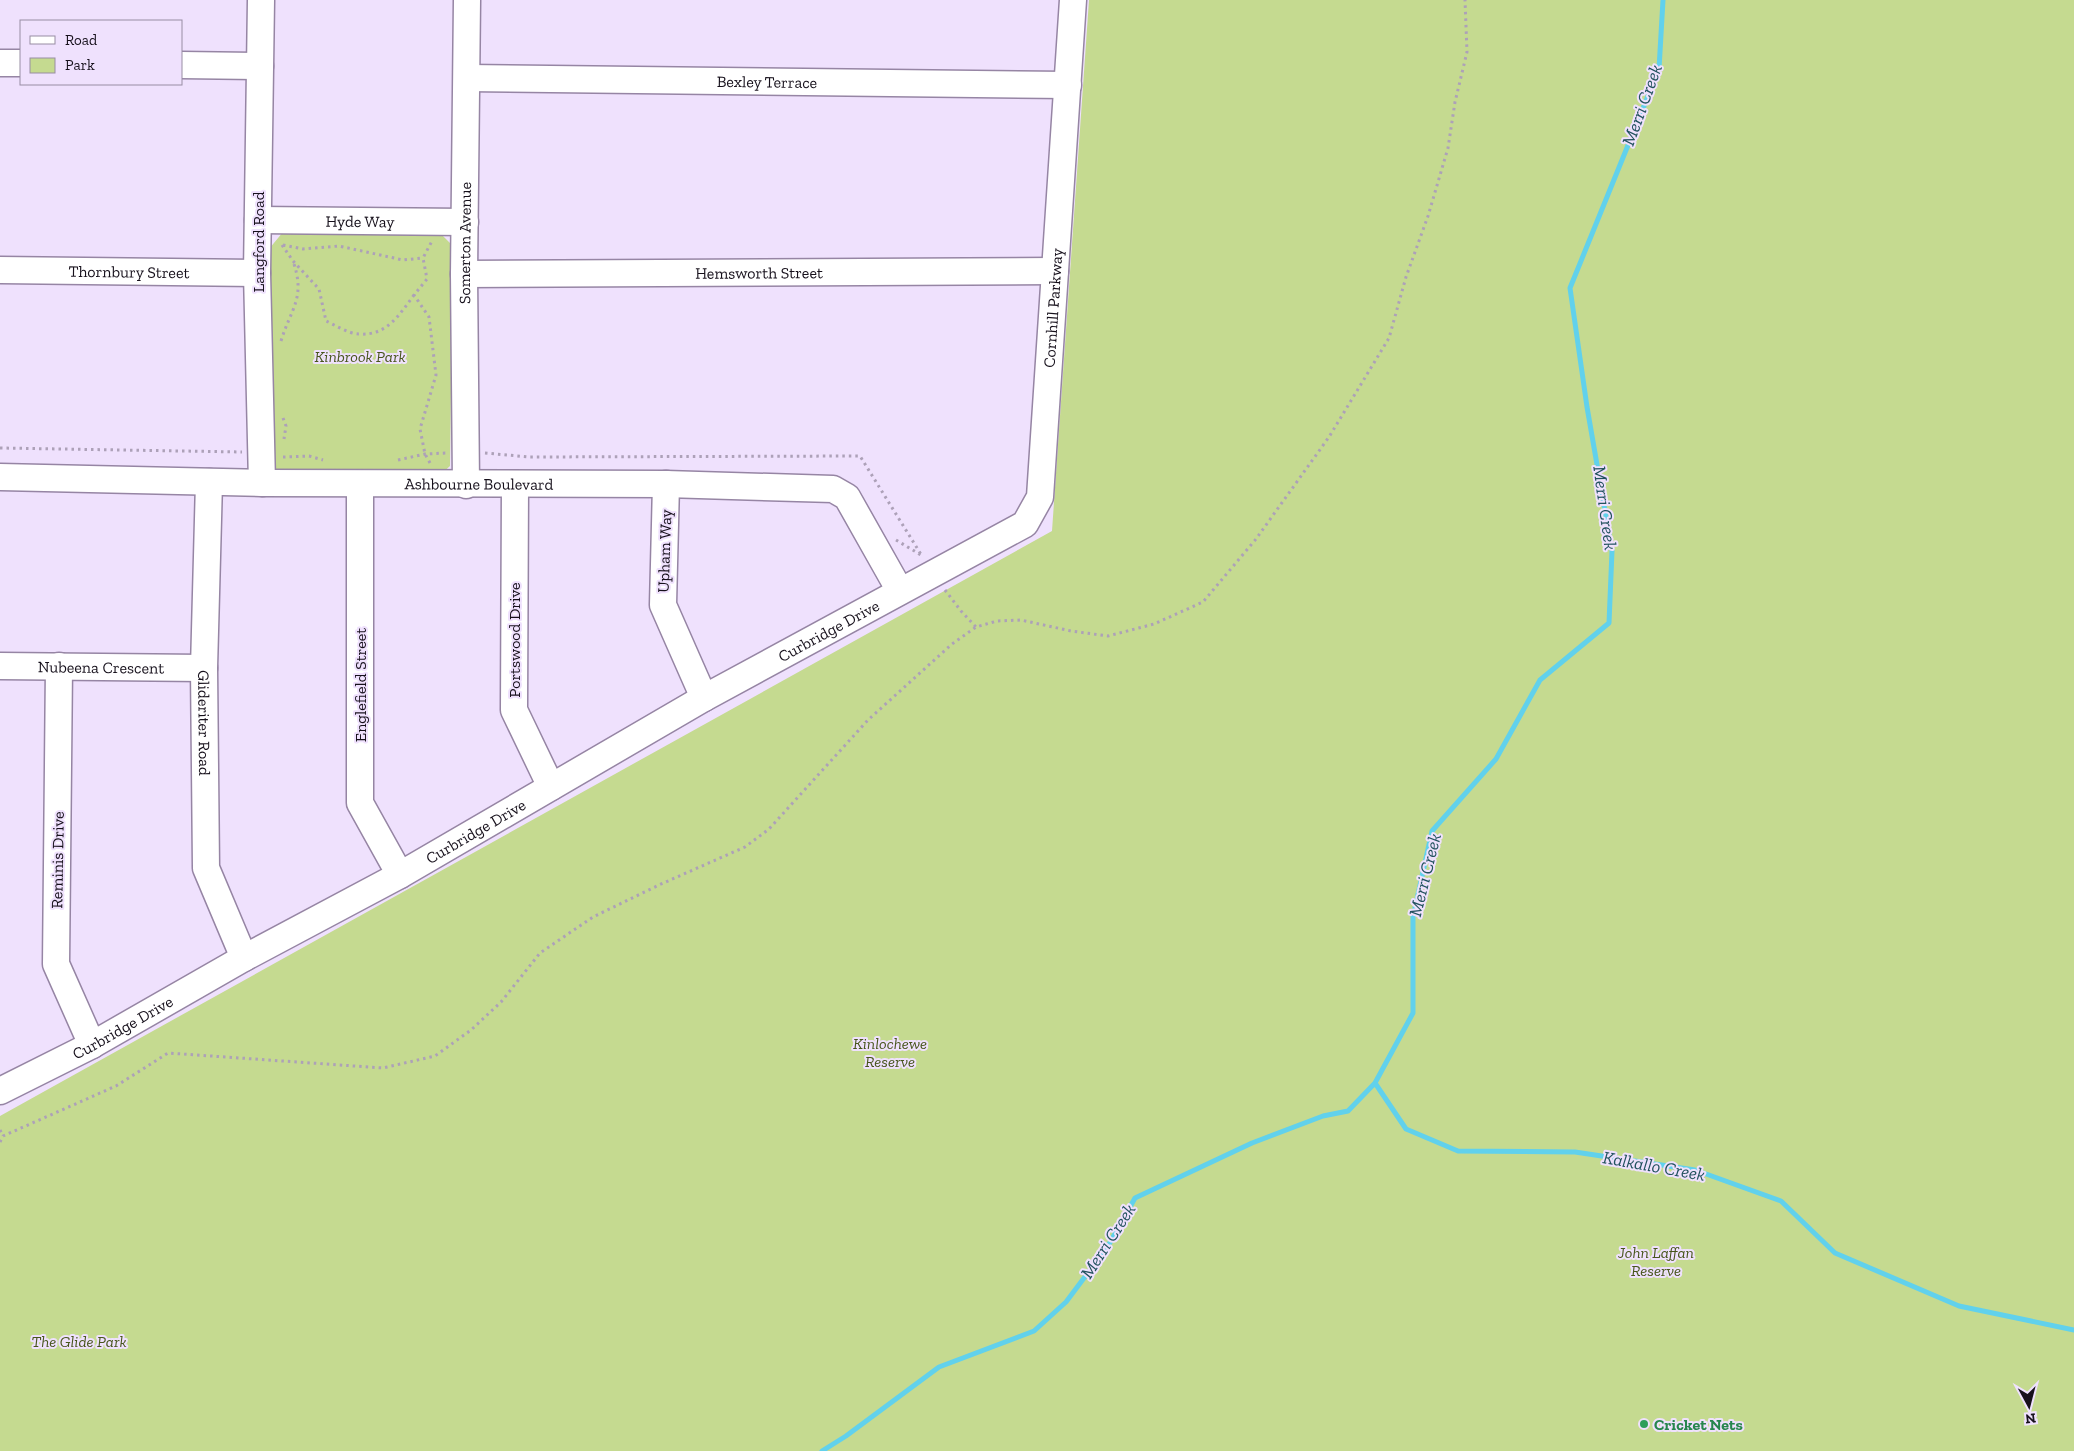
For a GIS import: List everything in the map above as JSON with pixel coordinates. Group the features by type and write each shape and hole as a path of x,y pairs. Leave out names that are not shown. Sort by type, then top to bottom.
{"street":[{"name":"Langford Road","path":"261,0 257,273 276,447 262,483"},
{"name":"Somerton Avenue","path":"466,485 464,274 467,0"},
{"name":"Cornhill Parkway","path":"942,569 1025,524 1040,498 1073,0"},
{"path":"0,63 20,63"},
{"path":"182,65 260,66"},
{"name":"Bexley Terrace","path":"467,78 1068,85"},
{"name":"Hyde Way","path":"258,220 465,222"},
{"name":"Thornbury Street","path":"0,270 257,273"},
{"name":"Hemsworth Street","path":"464,274 1055,271"},
{"name":"Ashbourne Boulevard","path":"0,478 466,485 666,484 833,489 847,497 900,590"},
{"name":"Glideriter Road","path":"210,482 204,668 206,868 244,958"},
{"name":"Englefield Street","path":"360,484 360,803 400,875"},
{"name":"Upham Way","path":"666,484 663,605 704,698"},
{"name":"Portswood Drive","path":"514,485 514,710 551,787"},
{"name":"Curbridge Drive","path":"0,1091 92,1045 244,958 400,875 704,698 900,590 942,569"},
{"name":"Nubeena Crescent","path":"0,666 204,668"},
{"name":"Reminis Drive","path":"59,666 56,964 92,1045"}],"path":[{"path":"0,1142 3,1136 116,1086 168,1052 383,1068 435,1056 471,1030 501,1002 540,953 585,922 659,885 745,847 761,835 868,720 952,644 976,627 997,621 1021,620 1070,631 1108,636 1154,624 1203,602 1256,539 1329,437 1389,338 1406,277 1428,216 1448,148 1455,102 1467,52 1465,0"},
{"path":"423,258 403,260 339,246 302,250 282,245 293,261 319,289 326,321 358,334 382,331 399,315 427,279 423,258 431,245 432,222"},
{"path":"281,343 286,325 298,298 297,274 293,261"},
{"path":"414,295 429,316 436,375 420,429 425,454 430,464"},
{"path":"276,447 286,426 280,409"},
{"path":"0,448 276,447"},
{"path":"262,483 281,457 276,447"},
{"path":"942,569 948,594 976,627"},
{"path":"0,1130 3,1136"}],"green space":[{"name":"Kinlochewe Reserve","path":"1089,0 2074,0 2074,1451 0,1451 0,1116 1052,531"},
{"name":"Kinbrook Park","path":"283,232 441,234 453,246 450,466 438,477 278,476 268,462 269,249"}],"waterway":[{"name":"Merri Creek","path":"822,1451 846,1436 939,1367 1034,1331 1066,1302 1108,1246 1135,1198 1252,1143 1323,1116 1348,1111 1375,1083 1413,1013 1413,917 1432,831 1496,759 1540,680 1609,623 1612,551 1587,407 1570,288 1659,69 1663,0"},
{"name":"Kalkallo Creek","path":"1375,1083 1406,1129 1458,1151 1575,1152 1695,1170 1781,1201 1835,1253 1959,1306 2074,1330"}],"place":[{"name":"Cricket Nets","path":"1644,1424"}],"park label":[{"name":"John Laffan Reserve","path":"1656,1261"},
{"name":"The Glide Park","path":"79,1341"}]}
